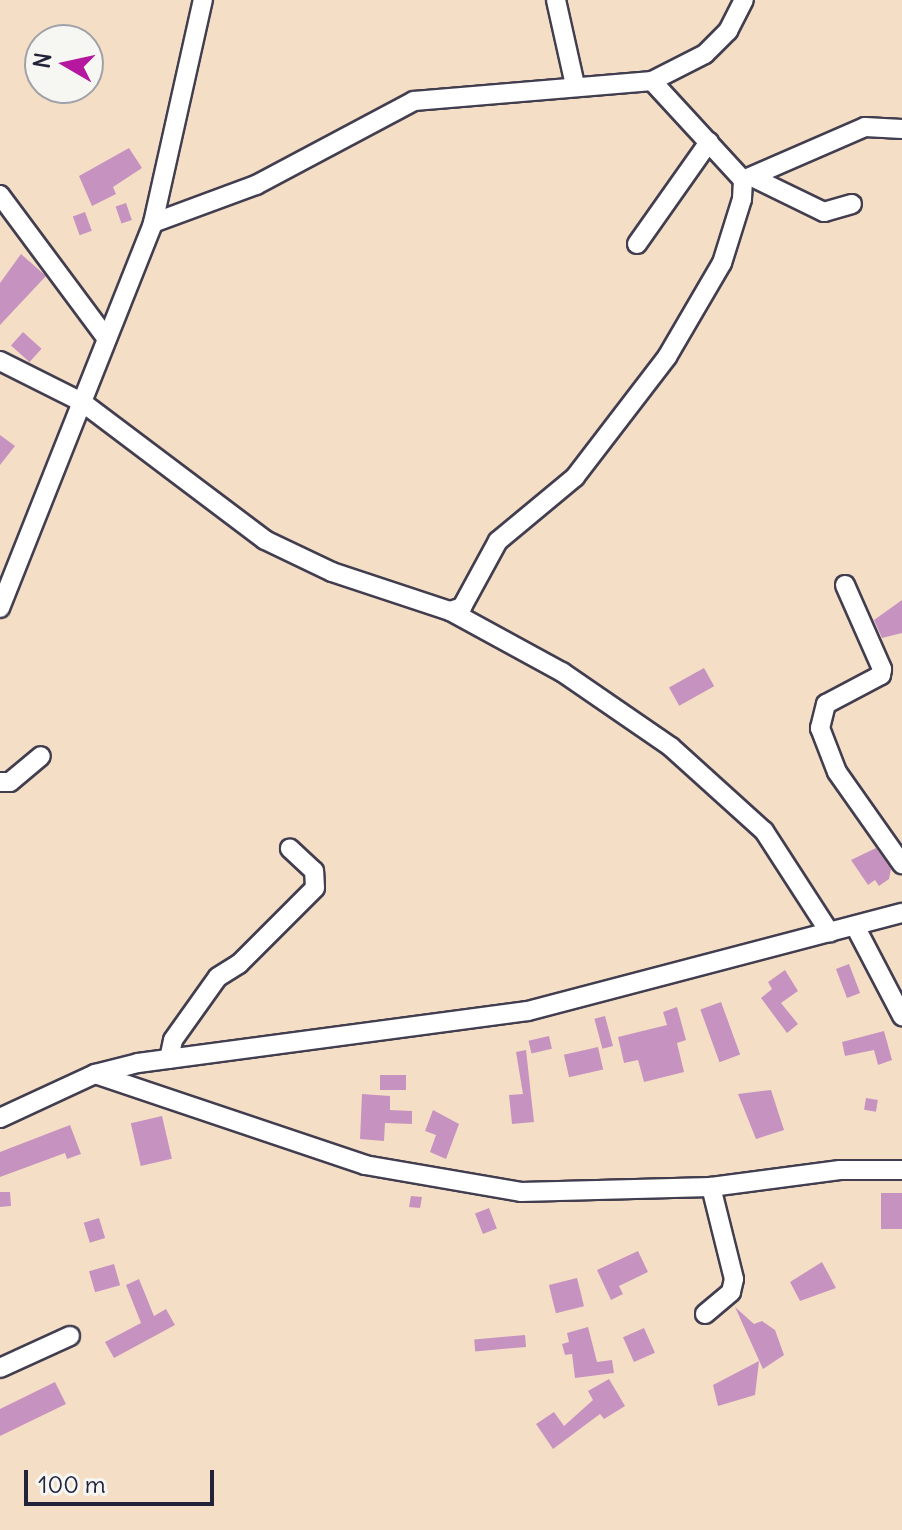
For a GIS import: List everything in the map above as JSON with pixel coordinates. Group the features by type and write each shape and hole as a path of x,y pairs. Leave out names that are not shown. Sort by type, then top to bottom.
{"street":[{"path":"0,608 153,223 203,0"},
{"path":"556,0 575,85"},
{"path":"153,223 256,185 414,101 575,85 652,81 705,54 728,31 744,0"},
{"path":"652,81 709,142 749,179 824,212 852,204"},
{"path":"450,611 462,607 498,541 575,477 667,357 722,263 749,179 865,127 902,129"},
{"path":"637,244 709,142"},
{"path":"0,195 107,339"},
{"path":"0,361 82,402 265,540 332,572 450,611 562,672 671,747 764,831 830,933"},
{"path":"845,585 882,669 881,675 826,704 820,728 837,772 902,864"},
{"path":"0,782 10,782 41,756"},
{"path":"169,1059 173,1040 218,977 239,964 315,888 314,871 290,849"},
{"path":"0,1118 95,1074 169,1059 528,1011 902,913"},
{"path":"855,926 902,1016"},
{"path":"95,1074 365,1165 449,1183 521,1192 711,1187 840,1170 902,1170"},
{"path":"705,1314 731,1292 734,1279 711,1187"},
{"path":"0,1368 70,1336"}],"building":[{"path":"129,148 142,168 113,187 116,194 92,206 79,176"},
{"path":"126,203 132,220 121,224 116,207"},
{"path":"85,212 92,231 80,235 73,216"},
{"path":"21,254 46,276 0,325 0,283"},
{"path":"23,332 42,349 30,362 11,345"},
{"path":"0,435 15,446 0,465"},
{"path":"902,600 902,633 882,638 874,620"},
{"path":"704,668 714,686 679,706 669,687"},
{"path":"876,848 891,869 889,879 879,886 875,880 868,885 851,860"},
{"path":"849,964 860,993 847,998 836,969"},
{"path":"785,970 798,991 781,1003 798,1024 787,1033 761,998 772,989 768,982"},
{"path":"721,1002 740,1055 719,1062 700,1010"},
{"path":"677,1007 686,1040 677,1043 684,1072 644,1082 638,1060 624,1063 618,1037 667,1025 663,1012"},
{"path":"605,1016 613,1046 602,1049 594,1019"},
{"path":"884,1031 892,1060 878,1065 874,1050 845,1056 842,1042"},
{"path":"549,1036 552,1049 531,1053 529,1041"},
{"path":"598,1047 603,1069 569,1077 564,1055"},
{"path":"526,1050 534,1122 512,1124 509,1095 523,1094 516,1052"},
{"path":"380,1075 406,1075 406,1090 380,1090"},
{"path":"771,1090 784,1130 756,1139 738,1094"},
{"path":"362,1094 390,1096 390,1110 412,1111 412,1124 385,1123 384,1141 360,1139"},
{"path":"866,1098 878,1100 876,1112 864,1110"},
{"path":"433,1110 459,1124 446,1159 430,1152 436,1135 425,1131"},
{"path":"162,1116 172,1159 141,1166 131,1123"},
{"path":"70,1125 81,1154 67,1159 65,1153 0,1177 0,1152"},
{"path":"0,1192 10,1192 11,1206 0,1207"},
{"path":"881,1193 902,1193 902,1229 881,1229"},
{"path":"411,1196 422,1197 420,1208 409,1207"},
{"path":"489,1208 497,1229 483,1234 475,1213"},
{"path":"99,1218 105,1238 90,1243 84,1223"},
{"path":"638,1251 648,1272 619,1286 623,1294 611,1300 597,1270"},
{"path":"822,1262 836,1288 800,1301 790,1282"},
{"path":"114,1264 120,1285 95,1292 89,1271"},
{"path":"577,1278 584,1306 556,1313 549,1285"},
{"path":"139,1279 154,1316 166,1309 175,1325 114,1358 105,1342 141,1323 126,1285"},
{"path":"735,1307 754,1324 762,1321 775,1330 784,1355 763,1369"},
{"path":"588,1327 597,1362 612,1360 614,1373 575,1378 572,1354 565,1355 562,1344 569,1342 567,1333"},
{"path":"644,1328 655,1353 634,1362 623,1337"},
{"path":"525,1335 526,1347 475,1351 474,1339"},
{"path":"759,1361 755,1395 718,1406 713,1385"},
{"path":"609,1379 625,1406 604,1419 600,1414 553,1449 536,1424 554,1412 564,1426 593,1400 588,1391"},
{"path":"55,1382 66,1404 0,1436 0,1409"}]}
